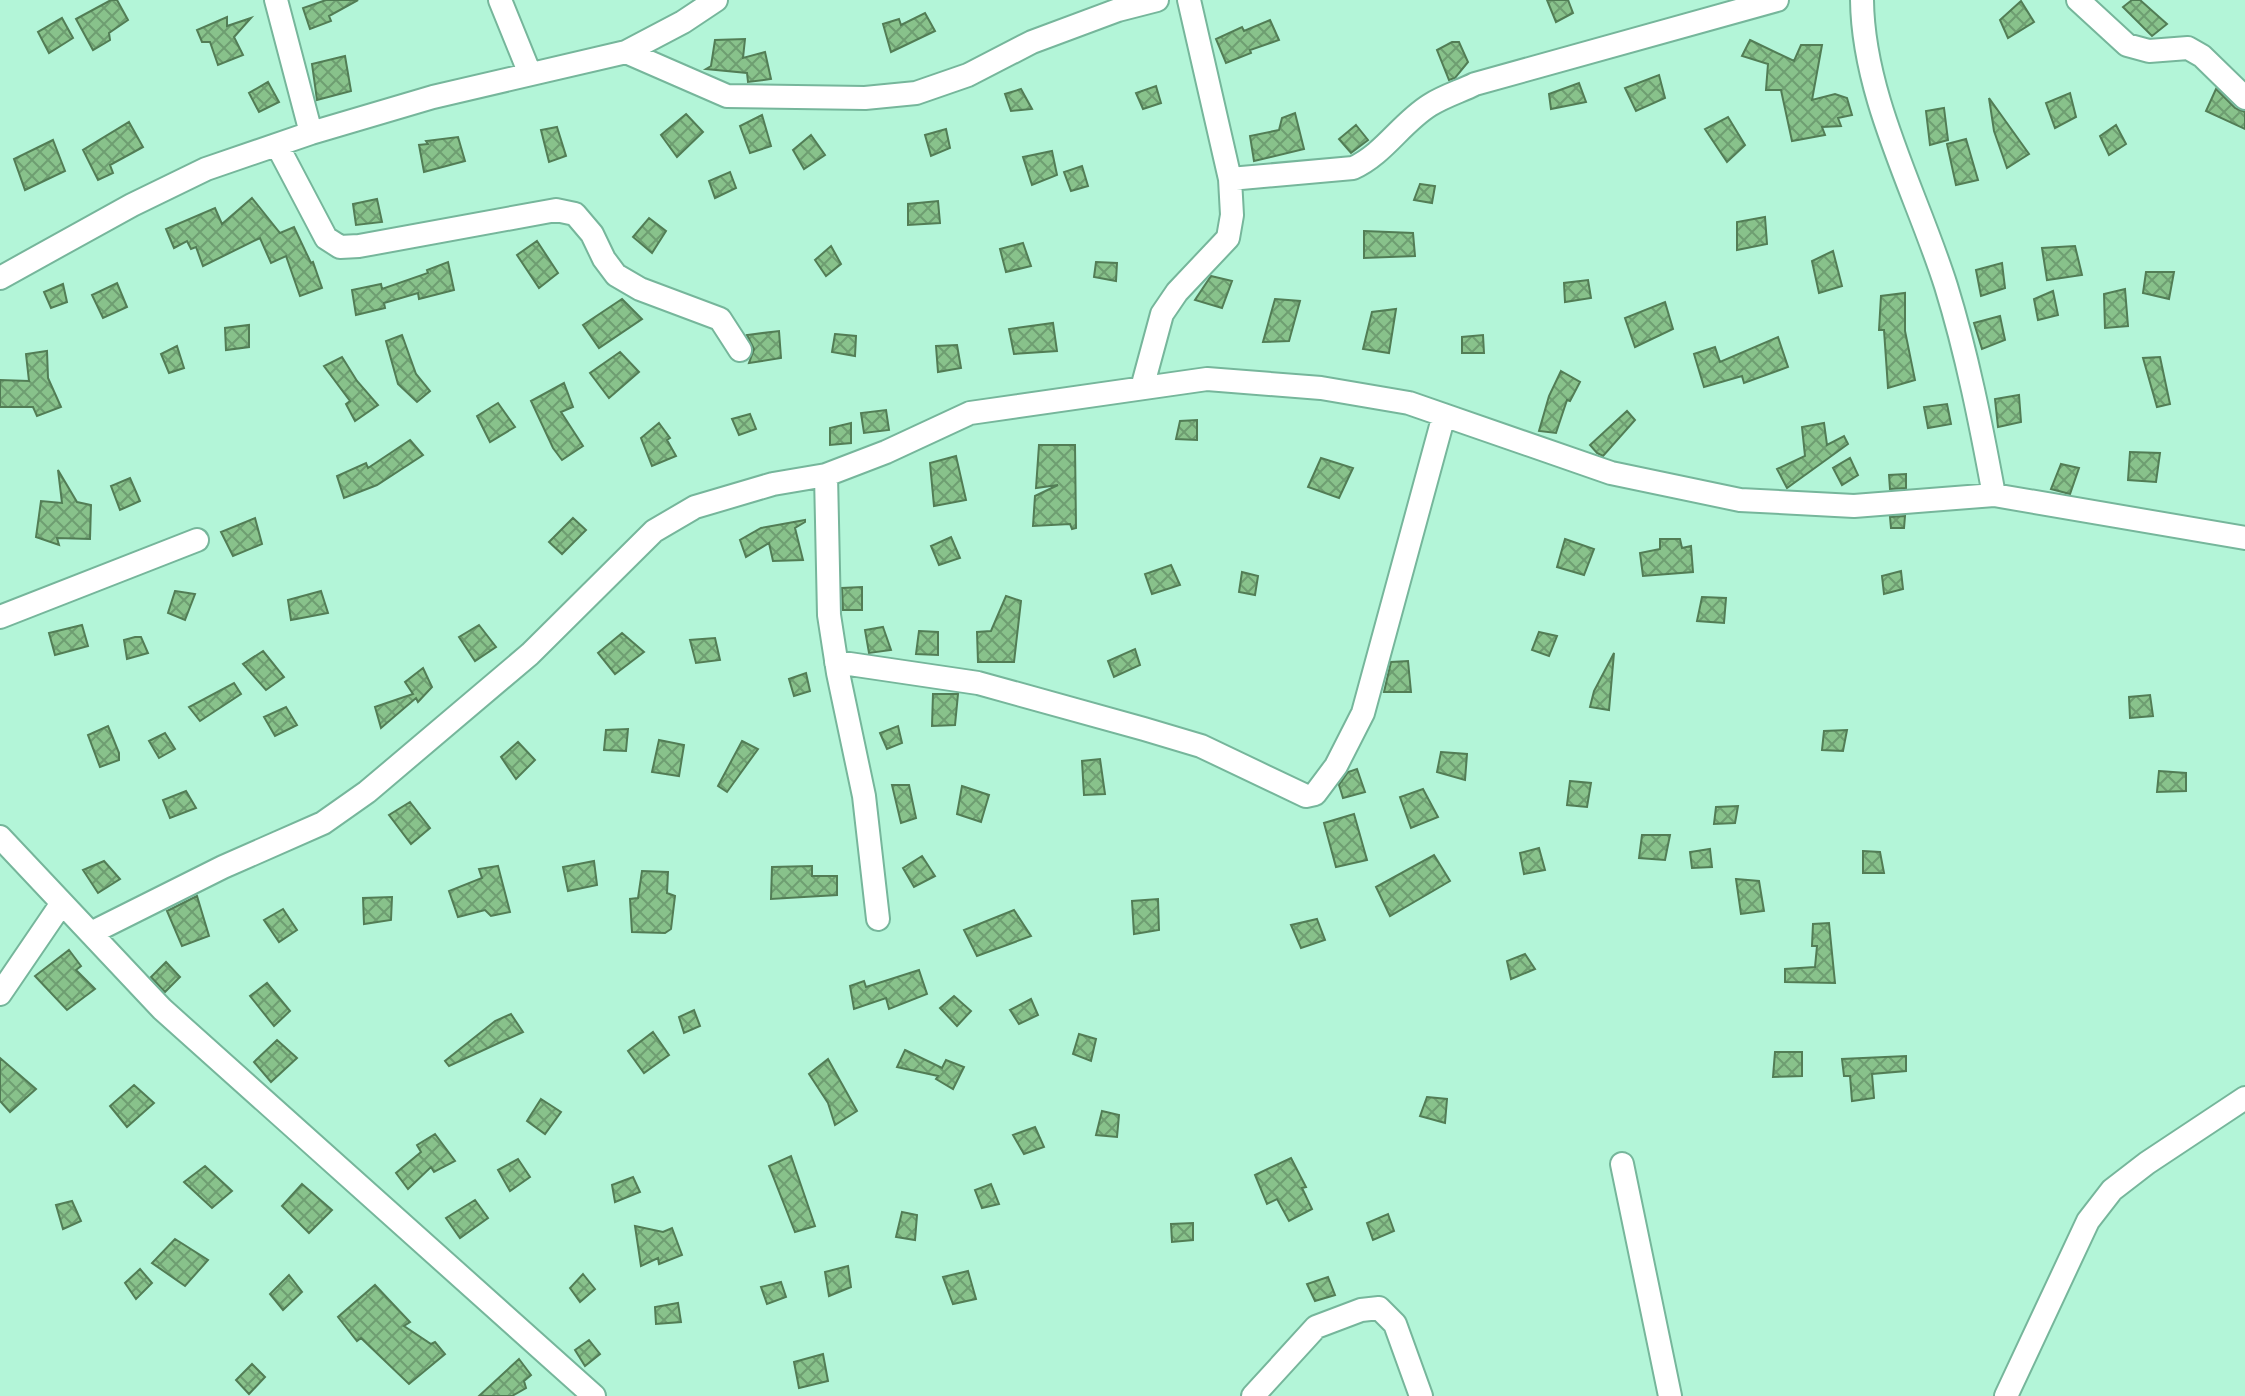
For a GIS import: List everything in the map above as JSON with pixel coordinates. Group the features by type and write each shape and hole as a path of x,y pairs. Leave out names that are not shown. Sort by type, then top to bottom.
{"street":[{"path":"276,0 311,133"},
{"path":"500,0 530,74"},
{"path":"0,278 132,205 206,169 311,133 433,97 626,52 683,22 716,0"},
{"path":"626,52 727,96 878,97 916,93 968,75 1032,42 1118,10 1157,0"},
{"path":"1142,388 1162,314 1177,292 1228,238 1232,215 1230,179 1189,0"},
{"path":"1230,179 1353,168 1371,160 1429,105 1475,84 1777,0"},
{"path":"1862,0 1868,63 1947,289 1978,411 1994,495"},
{"path":"2078,0 2127,45 2149,51 2188,48 2202,56 2245,98"},
{"path":"277,145 326,238 340,247 556,210 575,214 592,234 616,275 640,289 720,319 740,350"},
{"path":"91,933 223,867 323,823 367,792 530,654 654,531 695,507 773,484 826,475 886,452 970,413 1207,379 1321,388 1409,403 1611,473 1740,500 1854,506 1994,495 2245,538"},
{"path":"836,662 978,683 1201,746 1306,796 1315,794 1336,766 1363,713 1444,415"},
{"path":"826,475 829,615 864,796 878,919"},
{"path":"0,617 197,540"},
{"path":"0,837 162,1009 594,1396"},
{"path":"0,994 62,903"},
{"path":"2006,1396 2088,1221 2112,1190 2245,1098"},
{"path":"1622,1164 1670,1396"},
{"path":"1253,1396 1316,1327 1361,1310 1379,1308 1395,1324 1421,1396"}],"building":[{"path":"111,0 117,0 128,20 109,33 110,40 93,50 76,19"},
{"path":"326,0 358,0 329,16 331,21 310,29 303,8"},
{"path":"1547,0 1568,0 1573,13 1556,22"},
{"path":"2132,0 2140,0 2167,24 2152,36 2123,7"},
{"path":"2021,1 2034,22 2008,38 2000,20"},
{"path":"925,13 935,31 891,52 883,24 899,19 901,25"},
{"path":"227,17 227,26 251,18 234,37 243,55 218,65 210,42 202,42 197,30"},
{"path":"62,18 73,38 49,53 38,32"},
{"path":"1270,20 1279,40 1226,63 1216,39 1242,27 1244,31"},
{"path":"745,39 743,58 765,52 771,79 748,82 747,73 706,69 711,66 715,40"},
{"path":"1750,40 1794,61 1801,45 1822,45 1812,100 1835,94 1847,98 1852,115 1838,118 1841,126 1822,127 1825,135 1792,141 1781,90 1766,90 1768,64 1742,56"},
{"path":"1459,42 1468,62 1455,78 1449,80 1437,50"},
{"path":"345,56 351,91 317,100 312,64"},
{"path":"1659,75 1665,98 1636,111 1625,88"},
{"path":"268,82 279,102 259,112 249,93"},
{"path":"1579,83 1586,102 1551,109 1549,94"},
{"path":"1156,86 1161,103 1143,109 1136,93"},
{"path":"1021,89 1032,109 1011,111 1005,94"},
{"path":"2216,89 2235,108 2245,112 2245,129 2206,111"},
{"path":"2070,93 2076,117 2055,128 2046,103"},
{"path":"1989,98 2029,154 2007,168 1994,131"},
{"path":"1944,108 1948,140 1930,145 1926,111"},
{"path":"1295,113 1304,149 1254,161 1250,136 1279,130 1282,118"},
{"path":"686,114 703,132 677,157 661,135"},
{"path":"762,115 771,146 750,153 740,126"},
{"path":"1728,117 1745,145 1727,162 1705,129"},
{"path":"129,122 143,147 110,165 113,173 98,180 83,150"},
{"path":"1356,125 1368,140 1351,153 1339,139"},
{"path":"2116,125 2126,144 2109,155 2100,136"},
{"path":"557,127 566,156 549,162 541,130"},
{"path":"946,129 950,148 931,156 925,135"},
{"path":"811,135 825,155 804,169 793,150"},
{"path":"458,137 465,161 424,172 419,145 428,144 426,141"},
{"path":"1966,139 1978,180 1956,185 1947,144"},
{"path":"53,140 65,171 25,190 14,159"},
{"path":"1052,151 1057,175 1032,185 1023,157"},
{"path":"1082,166 1088,186 1071,191 1064,172"},
{"path":"730,172 736,188 715,198 709,181"},
{"path":"1420,184 1435,186 1432,203 1414,200"},
{"path":"252,198 280,233 294,227 313,262 322,288 300,296 286,256 271,263 260,238 203,266 196,247 191,249 187,241 174,248 166,229 215,208 222,224"},
{"path":"377,199 382,222 356,225 353,204"},
{"path":"938,201 940,223 908,225 908,204"},
{"path":"1765,217 1767,244 1737,250 1737,222"},
{"path":"649,218 666,231 652,253 633,237"},
{"path":"1364,231 1413,233 1415,256 1364,258"},
{"path":"537,241 558,273 539,288 517,255"},
{"path":"1023,243 1031,266 1006,272 1000,249"},
{"path":"831,246 841,264 826,276 815,260"},
{"path":"2075,246 2082,275 2047,280 2042,248"},
{"path":"1833,251 1842,286 1819,293 1812,261"},
{"path":"448,262 454,290 419,299 418,293 384,303 385,308 356,315 352,290 381,284 382,289 428,273 427,270"},
{"path":"1096,262 1117,263 1116,281 1094,277"},
{"path":"2002,263 2005,288 1981,296 1976,270"},
{"path":"2146,272 2174,272 2169,299 2143,293"},
{"path":"1211,276 1232,281 1222,308 1195,300"},
{"path":"1588,280 1591,298 1565,302 1564,283"},
{"path":"117,283 127,307 103,318 92,295"},
{"path":"63,284 67,302 51,308 44,292"},
{"path":"2125,289 2128,326 2105,328 2104,294"},
{"path":"2053,291 2058,315 2038,320 2034,299"},
{"path":"1905,293 1905,331 1915,380 1888,388 1884,330 1879,330 1881,296"},
{"path":"622,299 642,319 599,348 583,325"},
{"path":"1275,299 1300,301 1289,341 1263,342"},
{"path":"1665,302 1673,329 1635,347 1625,318"},
{"path":"1396,309 1389,353 1363,349 1372,312"},
{"path":"2000,316 2005,340 1982,349 1974,323"},
{"path":"1053,323 1057,351 1014,354 1009,329"},
{"path":"249,325 249,347 226,350 225,328"},
{"path":"779,331 781,358 749,363 754,349 747,335"},
{"path":"835,334 856,336 855,356 832,352"},
{"path":"402,335 416,374 430,391 417,402 398,384 386,341"},
{"path":"1483,335 1484,353 1462,353 1462,337"},
{"path":"1778,337 1788,367 1744,383 1742,376 1704,387 1694,354 1715,347 1720,362"},
{"path":"957,345 961,368 938,372 936,346"},
{"path":"177,346 184,368 169,373 161,354"},
{"path":"47,351 48,378 61,407 37,416 33,407 0,407 0,380 29,381 26,354"},
{"path":"620,352 639,372 609,398 590,373"},
{"path":"342,357 378,405 355,421 346,404 350,401 324,366"},
{"path":"2160,357 2170,404 2157,407 2143,358"},
{"path":"1561,371 1580,382 1570,401 1567,400 1556,433 1539,431 1549,396"},
{"path":"564,383 573,407 561,412 583,446 562,460 531,401"},
{"path":"2019,395 2021,422 1998,427 1995,399"},
{"path":"498,403 515,427 490,442 477,416"},
{"path":"1947,404 1951,424 1928,428 1924,407"},
{"path":"886,410 889,430 864,433 861,413"},
{"path":"1627,411 1635,420 1603,456 1597,453 1590,445"},
{"path":"750,414 756,429 739,435 732,419"},
{"path":"1197,420 1197,440 1176,439 1180,421"},
{"path":"659,423 670,438 667,440 676,456 652,466 641,438"},
{"path":"851,423 851,443 830,445 830,428"},
{"path":"1824,423 1827,445 1844,436 1848,444 1787,488 1777,469 1805,456 1802,427"},
{"path":"410,440 423,455 377,485 344,498 337,476 366,463 368,468"},
{"path":"1039,445 1075,445 1076,528 1072,529 1070,524 1033,526 1035,496 1058,485 1036,488"},
{"path":"2130,452 2160,453 2156,482 2128,480"},
{"path":"956,456 966,500 934,506 930,463"},
{"path":"1321,458 1353,468 1339,498 1308,487"},
{"path":"1850,458 1858,475 1842,485 1833,468"},
{"path":"2061,464 2079,468 2070,494 2051,489"},
{"path":"58,470 77,502 91,505 90,539 57,538 59,545 36,537 41,501 62,503"},
{"path":"1906,474 1906,488 1890,489 1889,475"},
{"path":"130,478 140,501 120,510 111,486"},
{"path":"1905,516 1904,528 1891,528 1890,517"},
{"path":"255,518 262,544 233,556 221,532"},
{"path":"573,518 586,530 562,554 549,542"},
{"path":"805,520 795,528 803,560 773,561 769,543 746,557 740,540 761,528"},
{"path":"951,537 960,558 939,565 931,546"},
{"path":"1565,539 1594,549 1584,575 1557,567"},
{"path":"1660,539 1680,539 1682,548 1691,546 1693,572 1643,576 1640,553 1660,549"},
{"path":"1171,565 1180,585 1152,594 1145,574"},
{"path":"1901,571 1903,589 1884,594 1882,576"},
{"path":"1242,572 1258,576 1255,595 1239,592"},
{"path":"862,587 862,610 843,610 842,588"},
{"path":"175,591 195,594 185,620 168,613"},
{"path":"321,591 328,613 291,620 288,600"},
{"path":"1006,596 1021,601 1014,662 978,662 977,632 991,631"},
{"path":"1702,597 1726,598 1724,623 1697,621"},
{"path":"82,625 88,646 55,655 49,633"},
{"path":"479,625 496,647 475,661 459,637"},
{"path":"883,627 891,650 869,653 865,630"},
{"path":"919,631 938,632 938,655 916,654"},
{"path":"1539,632 1557,636 1549,656 1532,650"},
{"path":"622,633 644,652 615,674 598,653"},
{"path":"141,637 148,653 127,659 124,640"},
{"path":"715,638 720,660 696,663 690,640"},
{"path":"1135,649 1140,665 1114,677 1108,661"},
{"path":"263,651 284,677 266,690 243,664"},
{"path":"1614,653 1609,710 1590,707 1594,691"},
{"path":"1408,661 1411,692 1384,692 1391,662"},
{"path":"423,668 432,687 418,702 416,698 381,728 375,707 413,694 405,682"},
{"path":"806,673 810,691 794,696 789,679"},
{"path":"234,683 241,694 200,721 189,707"},
{"path":"933,694 958,694 955,725 932,726"},
{"path":"2150,695 2153,716 2130,718 2129,697"},
{"path":"286,707 297,725 275,736 264,717"},
{"path":"108,726 119,760 100,767 88,735"},
{"path":"898,726 902,743 887,749 880,733"},
{"path":"628,729 626,751 604,750 606,730"},
{"path":"1847,730 1843,751 1822,750 1824,731"},
{"path":"165,733 175,749 159,758 149,741"},
{"path":"659,740 684,745 679,776 652,772"},
{"path":"742,741 758,749 727,792 718,786"},
{"path":"518,742 535,760 516,779 501,757"},
{"path":"1441,752 1467,754 1465,780 1437,772"},
{"path":"1100,759 1105,794 1084,795 1082,761"},
{"path":"1357,769 1365,792 1343,798 1339,785 1348,772"},
{"path":"2159,771 2186,773 2186,791 2157,792"},
{"path":"1570,781 1591,783 1587,807 1567,805"},
{"path":"892,785 909,785 916,818 901,823"},
{"path":"962,786 989,795 981,822 957,814"},
{"path":"1423,789 1438,817 1411,828 1400,797"},
{"path":"186,791 196,808 170,818 163,800"},
{"path":"410,802 430,828 411,844 389,815"},
{"path":"1738,806 1735,823 1714,824 1716,807"},
{"path":"1354,814 1367,860 1336,867 1324,823"},
{"path":"1642,835 1670,835 1665,860 1639,858"},
{"path":"1539,848 1545,870 1524,874 1520,853"},
{"path":"1710,849 1712,867 1692,868 1690,852"},
{"path":"1863,851 1880,852 1884,873 1863,873"},
{"path":"1434,855 1450,881 1390,916 1376,887"},
{"path":"922,856 935,876 914,887 903,868"},
{"path":"104,861 120,879 98,893 83,870"},
{"path":"594,861 597,885 568,891 563,867"},
{"path":"498,866 510,912 491,916 485,910 458,917 449,891 482,878 479,869"},
{"path":"812,866 812,876 837,876 837,895 771,899 772,867"},
{"path":"642,871 668,872 667,893 675,896 671,929 665,933 632,932 630,899 638,898"},
{"path":"1736,879 1759,881 1764,911 1741,914"},
{"path":"197,896 209,936 182,946 167,911"},
{"path":"392,897 391,920 364,924 363,898"},
{"path":"1158,899 1159,930 1134,934 1132,901"},
{"path":"283,909 297,930 279,942 264,920"},
{"path":"1014,910 1031,936 977,956 964,930"},
{"path":"1317,919 1325,940 1301,948 1291,925"},
{"path":"1829,923 1835,983 1785,982 1785,969 1815,967 1817,946 1812,946 1813,924"},
{"path":"69,950 81,966 76,970 95,989 67,1010 35,976"},
{"path":"1525,954 1535,969 1511,979 1507,961"},
{"path":"166,962 180,977 165,992 151,977"},
{"path":"919,970 927,994 889,1009 886,998 854,1009 850,986 864,981 866,987"},
{"path":"267,983 290,1011 274,1026 250,996"},
{"path":"954,996 971,1011 957,1026 940,1008"},
{"path":"1031,999 1038,1015 1019,1024 1010,1010"},
{"path":"694,1010 700,1026 684,1033 679,1017"},
{"path":"511,1014 523,1032 449,1066 445,1061 495,1021"},
{"path":"653,1032 669,1055 644,1073 628,1051"},
{"path":"1079,1034 1096,1039 1091,1061 1073,1054"},
{"path":"277,1040 297,1058 271,1082 254,1062"},
{"path":"905,1050 942,1068 946,1060 964,1067 953,1089 936,1079 938,1076 897,1067"},
{"path":"1775,1052 1802,1052 1802,1076 1773,1077"},
{"path":"1906,1056 1906,1071 1872,1074 1874,1098 1852,1101 1850,1076 1844,1076 1842,1059"},
{"path":"0,1058 36,1089 10,1112 0,1101"},
{"path":"828,1059 857,1111 835,1125 828,1103 809,1074"},
{"path":"134,1085 154,1103 127,1127 110,1106"},
{"path":"1427,1097 1447,1099 1445,1123 1420,1116"},
{"path":"541,1099 561,1112 545,1134 527,1121"},
{"path":"1102,1111 1119,1115 1117,1137 1096,1135"},
{"path":"1035,1127 1044,1147 1024,1154 1013,1135"},
{"path":"435,1134 455,1161 434,1172 431,1167 408,1189 396,1173 421,1152 417,1145"},
{"path":"791,1156 815,1226 795,1232 769,1166"},
{"path":"1291,1158 1306,1187 1302,1188 1312,1209 1289,1221 1277,1199 1267,1204 1255,1175"},
{"path":"518,1159 530,1177 510,1191 498,1170"},
{"path":"205,1166 232,1191 212,1208 184,1182"},
{"path":"633,1177 640,1192 615,1202 612,1185"},
{"path":"302,1184 332,1210 309,1233 282,1206"},
{"path":"991,1184 999,1204 982,1208 975,1190"},
{"path":"475,1200 488,1218 460,1238 446,1218"},
{"path":"72,1201 81,1221 63,1229 56,1205"},
{"path":"902,1212 917,1215 915,1240 896,1237"},
{"path":"1388,1214 1394,1231 1373,1240 1367,1223"},
{"path":"1193,1223 1193,1240 1172,1242 1171,1224"},
{"path":"635,1226 663,1232 672,1228 682,1255 659,1264 658,1258 641,1266"},
{"path":"175,1239 208,1260 185,1286 152,1263"},
{"path":"848,1266 851,1287 829,1296 825,1272"},
{"path":"140,1269 152,1283 136,1299 125,1283"},
{"path":"968,1271 976,1299 953,1304 943,1277"},
{"path":"583,1274 595,1289 580,1302 570,1288"},
{"path":"289,1275 302,1292 283,1310 270,1294"},
{"path":"1328,1277 1335,1295 1315,1301 1307,1284"},
{"path":"781,1282 786,1297 767,1304 761,1287"},
{"path":"375,1285 410,1322 404,1326 431,1344 435,1342 445,1354 409,1384 361,1338 357,1341 338,1317"},
{"path":"678,1303 681,1322 656,1324 655,1307"},
{"path":"589,1340 600,1354 585,1366 575,1350"},
{"path":"823,1354 828,1381 799,1388 794,1362"},
{"path":"519,1359 531,1375 524,1381 526,1388 512,1396 479,1396"},
{"path":"252,1364 265,1377 249,1394 236,1380"}]}
